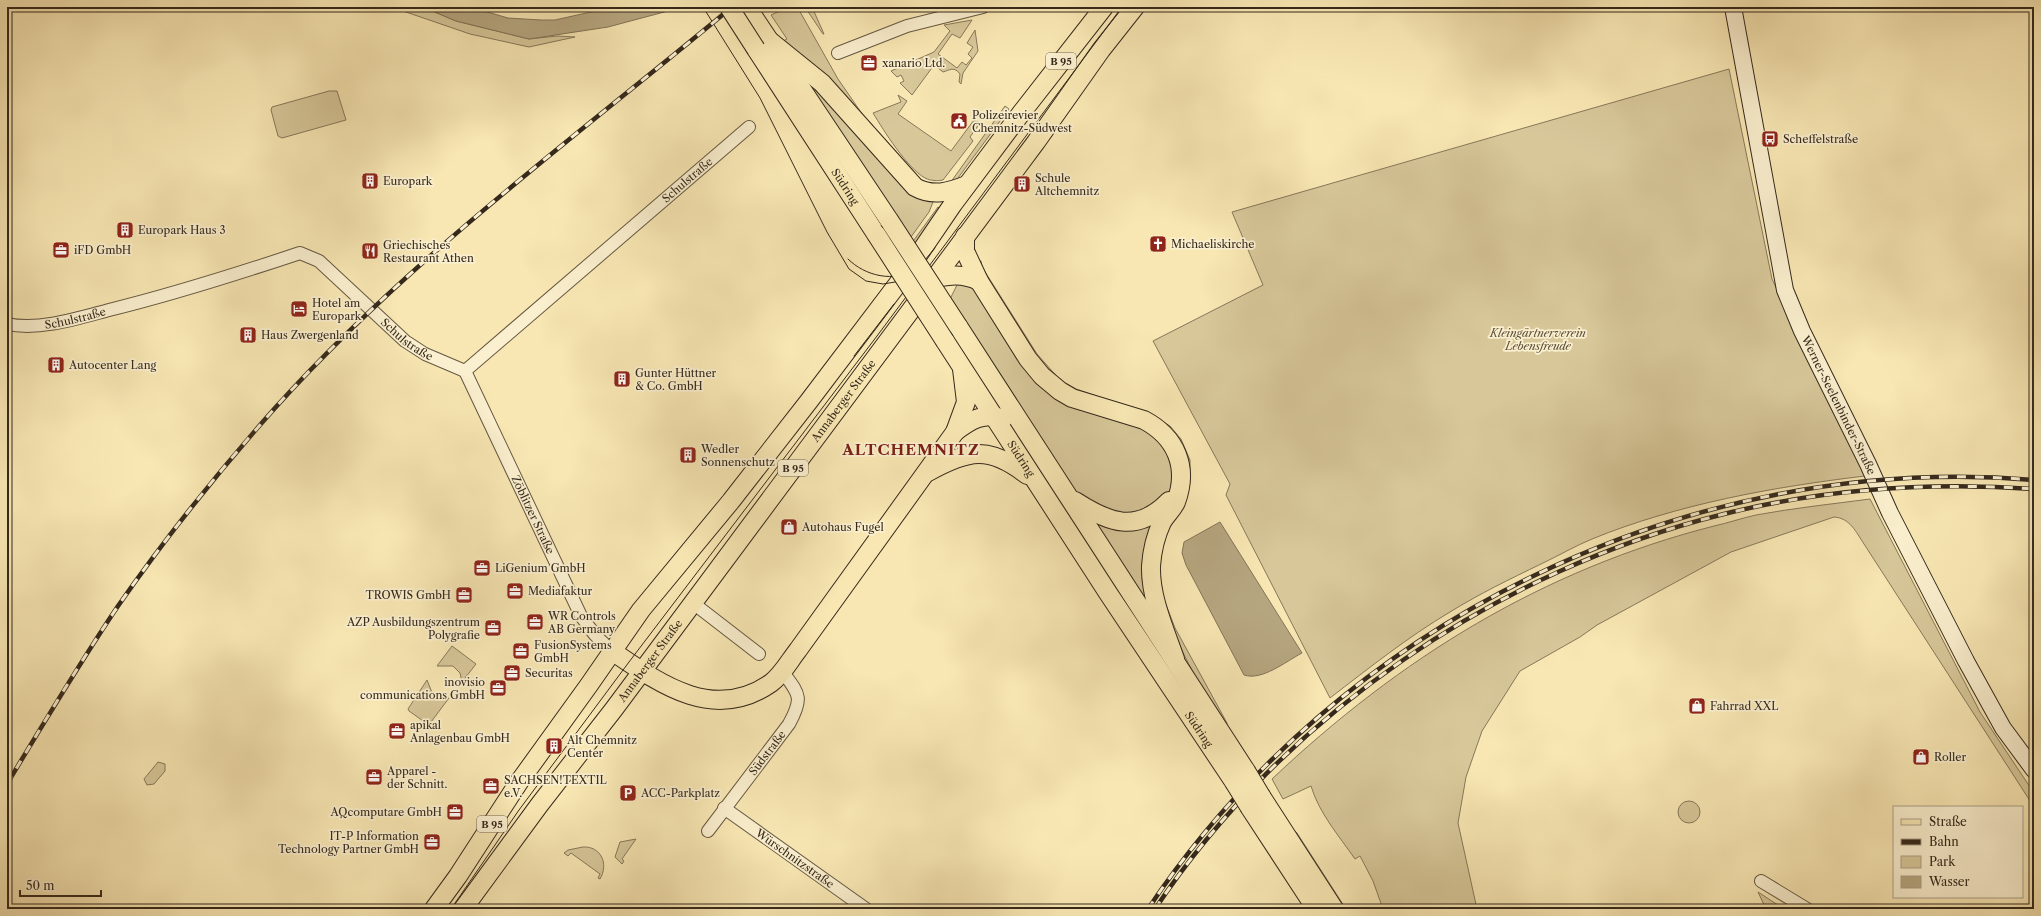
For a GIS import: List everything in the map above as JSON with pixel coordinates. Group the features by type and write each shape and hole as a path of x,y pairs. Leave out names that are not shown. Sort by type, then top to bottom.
{"main road":[{"name":"Südring","path":"729,7 763,45 889,220 1175,659 1240,777"},
{"name":"Südring","path":"747,7 763,45 876,234 1036,482 1240,777 1256,802 1316,909"},
{"name":"Annaberger Straße","path":"463,909 540,804 556,785 693,603 1101,50 1135,7"},
{"name":"Werner-Seelenbinder-Straße","path":"1733,7 1785,290 1802,331 1868,464 1890,513 1966,661 2004,728 2034,770"},
{"name":"B 95","path":"434,909 458,876 519,782 641,610 731,502 883,304 967,185 1100,8"},
{"path":"763,45 822,83 915,187 932,194 941,194 967,185"},
{"path":"965,236 965,251 979,281 1028,358 1042,376 1072,398 1144,420 1164,433 1172,443 1179,457 1179,487 1176,502 1163,521 1158,533 1152,550 1151,566 1152,583 1175,659"},
{"path":"932,280 956,274 969,276 979,281"},
{"path":"612,651 670,688 688,695 711,700 736,698 758,690 772,682 954,432 966,402 962,369"},
{"path":"954,432 979,417 994,416 1007,421 1037,448"},
{"path":"924,475 952,460 980,454 1001,457 1017,466 1036,482"},
{"path":"1070,498 1100,516 1119,522 1138,521 1153,515 1169,500 1179,487"},
{"name":"Südring","path":"1256,802 1334,909"}],"street":[{"path":"838,53 907,26 983,7"},
{"name":"Schulstraße","path":"7,324 14,326 50,324 71,320 170,295 300,254 319,261 405,341 425,354 466,371 749,127"},
{"name":"Zöblitzer Straße","path":"466,371 581,616 595,635 612,651"},
{"path":"693,603 759,654"},
{"name":"Südstraße","path":"708,830 789,724 798,708 796,689 782,670"},
{"name":"Würschnitzstraße","path":"724,808 866,909"},
{"path":"1761,881 1807,909"}],"green space":[{"path":"397,7 423,7 456,21 529,39 557,36 575,37 529,47 470,34 403,11"},
{"path":"788,7 799,10 838,79 876,134 783,41 787,39 771,15"},
{"path":"805,7 812,7 824,34 823,34"},
{"path":"972,20 960,38 952,34 938,54 957,68 962,62 966,65 972,58 968,54 973,47 967,43 975,30 978,51 963,73 961,84 959,82 960,74 956,70 952,69 943,72 934,65 912,95 900,83 904,81 901,75 897,77 891,71 934,52 950,31 944,25"},
{"name":"Kleingärtnerverein Lebensfreude","path":"1729,69 1772,279 1865,476 1830,480 1726,498 1658,516 1592,539 1495,587 1450,612 1404,642 1330,698 1226,495 1230,484 1153,341 1263,285 1232,212"},
{"path":"815,90 935,197 929,212 911,237 812,91"},
{"path":"329,91 337,91 346,120 282,138 278,136 271,110 272,107"},
{"path":"898,95 907,101 898,114 951,151 974,120 980,123 970,137 973,141 943,180 930,180 918,173 896,148 873,113 901,102"},
{"path":"1005,106 1009,109 958,178 948,186"},
{"path":"938,207 942,210 915,248 911,244"},
{"path":"973,261 981,261 982,267 1037,354 1060,380 1076,389 1150,414 1170,426 1181,439 1190,460 1190,481 1186,496 1167,527 1160,547 1158,570 1160,589 1175,628 1227,723 1227,732 1194,675 1172,630 1158,587 1156,563 1160,541 1167,522 1177,508 1186,491 1188,467 1185,451 1170,430 1157,420 1142,412 1074,392 1059,385 1049,378 1023,345"},
{"path":"969,276 1042,376 1144,420 1180,466 1153,550 1175,659 950,299 960,279"},
{"path":"1870,499 1980,712 2034,793 2034,807 1855,530 1844,520 1834,517 1731,552 1597,625 1580,637 1520,671 1482,731 1466,777 1458,823 1477,909 1383,909 1373,881 1360,856 1355,859 1336,833 1319,806 1311,786 1283,799 1272,779 1321,735 1371,695 1423,657 1476,624 1532,593 1590,567 1651,545 1714,526 1751,516"},
{"path":"452,646 476,664 462,682 460,673 453,666 437,666"},
{"path":"427,680 433,695 445,699 449,698 431,722 426,723 408,709"},
{"path":"158,762 165,764 165,771 154,784 147,785 144,779"},
{"path":"1689,801 1697,804 1700,812 1697,820 1689,823 1681,820 1678,812 1681,804"},
{"path":"1291,827 1297,833 1346,909 1341,909"},
{"path":"636,839 622,859 624,861 622,864 615,857 620,842"},
{"path":"583,847 595,849 602,857 604,868 600,879 598,878 600,874 571,853 568,856 564,853 568,850"},
{"path":"1758,892 1784,909 1766,909"}],"water":[{"path":"423,7 470,7 508,18 555,20 613,7 683,7 608,27 529,39 456,21"},
{"path":"1220,522 1302,653 1266,673 1251,676 1244,675 1186,565 1182,553 1184,542"}],"tram line":[{"path":"703,7 760,98 827,232 849,269 866,281 883,284 907,280 922,271"},
{"path":"451,909 519,810 629,662 877,336 1122,7"},
{"path":"848,259 863,270 871,273 880,276 898,276 916,269 924,262 935,248"},
{"path":"854,356 894,304"}],"railway":[{"path":"7,784 89,650 136,580 194,505 275,408 327,353 438,249 496,199 732,7"},
{"path":"1148,909 1227,807 1318,717 1421,639 1533,576 1652,527 1777,494 1905,478 2034,480"},
{"path":"1155,909 1207,839 1266,774 1332,714 1404,660 1479,612 1559,572 1640,539 1724,514 1762,505 1839,493 1917,487 1956,486 2034,489"}],"place":[{"name":"xanario Ltd.","path":"869,63"},
{"name":"Polizeirevier Chemnitz-Südwest","path":"959,121"},
{"name":"Scheffelstraße","path":"1770,139"},
{"name":"Europark","path":"370,181"},
{"name":"Schule Altchemnitz","path":"1022,184"},
{"name":"Europark Haus 3","path":"125,230"},
{"name":"Michaeliskirche","path":"1158,244"},
{"name":"iFD GmbH","path":"61,250"},
{"name":"Griechisches Restaurant Athen","path":"370,251"},
{"name":"Hotel am Europark","path":"299,309"},
{"name":"Haus Zwergenland","path":"248,335"},
{"name":"Autocenter Lang","path":"56,365"},
{"name":"Gunter Hüttner & Co. GmbH","path":"622,379"},
{"name":"Wedler Sonnenschutz","path":"688,455"},
{"name":"Autohaus Fugel","path":"789,527"},
{"name":"LiGenium GmbH","path":"482,568"},
{"name":"Mediafaktur","path":"515,591"},
{"name":"TROWIS GmbH","path":"464,595"},
{"name":"WR Controls AB Germany","path":"535,622"},
{"name":"AZP Ausbildungszentrum Polygrafie","path":"493,628"},
{"name":"FusionSystems GmbH","path":"521,651"},
{"name":"Securitas","path":"512,673"},
{"name":"inovisio communications GmbH","path":"498,688"},
{"name":"Fahrrad XXL","path":"1697,706"},
{"name":"apikal Anlagenbau GmbH","path":"397,731"},
{"name":"Alt Chemnitz Center","path":"554,746"},
{"name":"Roller","path":"1921,757"},
{"name":"Apparel - der Schnitt.","path":"374,777"},
{"name":"SACHSEN!TEXTIL e.V.","path":"491,786"},
{"name":"ACC-Parkplatz","path":"628,793"},
{"name":"AQcomputare GmbH","path":"455,812"},
{"name":"IT-P Information Technology Partner GmbH","path":"432,842"}],"district":[{"name":"ALTCHEMNITZ","path":"911,450"}]}
